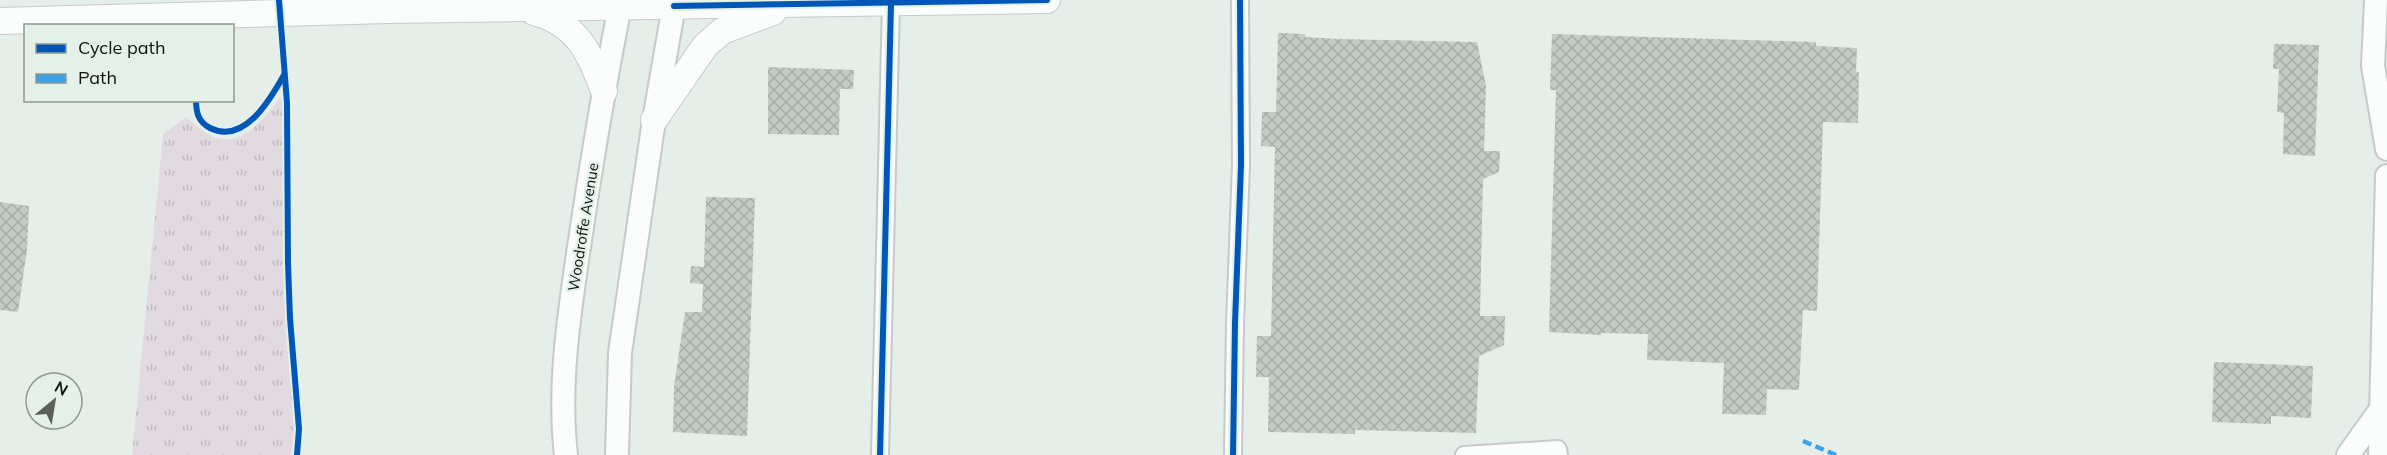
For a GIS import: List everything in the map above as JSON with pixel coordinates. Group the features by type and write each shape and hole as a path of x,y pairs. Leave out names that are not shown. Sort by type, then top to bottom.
{"main road":[{"path":"0,21 519,8 620,3 790,5 1047,0"},
{"path":"2376,0 2373,66 2387,149"},
{"name":"Woodroffe Avenue","path":"566,455 564,438 565,364 583,219 620,3"},
{"path":"621,455 620,353 654,120 674,3"},
{"path":"654,120 692,61 722,31 790,5"},
{"path":"519,8 541,14 566,26 578,38 590,56 604,91"},
{"path":"2380,455 2384,383 2387,176"},
{"path":"2348,455 2381,409"}],"street":[{"path":"1233,455 1241,165 1240,0"},
{"path":"880,455 891,3"},
{"path":"1464,455 1558,449 1559,455"}],"green space":[{"path":"279,98 283,99 286,307 295,436 290,455 132,455 163,134 186,117 208,134 219,139 240,136 258,124"}],"building":[{"path":"1278,33 1339,39 1477,42 1486,86 1484,151 1500,151 1499,172 1483,179 1480,316 1505,316 1504,345 1479,356 1476,433 1355,430 1355,434 1268,432 1269,377 1256,377 1257,336 1271,336 1275,147 1261,146 1262,112 1276,112"},
{"path":"1552,34 1816,42 1816,46 1857,48 1858,123 1823,122 1817,311 1803,310 1799,390 1767,389 1766,415 1722,414 1724,363 1647,360 1648,334 1601,333 1601,335 1549,332 1556,90 1550,90"},
{"path":"2274,44 2319,45 2315,156 2283,154 2284,113 2277,112 2279,69 2273,69"},
{"path":"768,67 854,70 853,89 840,89 839,135 768,134"},
{"path":"706,197 755,198 747,436 673,432 674,387 685,312 702,312 703,284 690,283 691,266 704,267"},
{"path":"0,202 29,206 27,250 18,312 0,310"},
{"path":"2214,362 2313,366 2311,418 2271,416 2271,424 2212,422"}],"marked path":[{"path":"1803,441 1836,455"}],"cycle path":[{"path":"279,0 287,103 288,263 299,429 297,455"},
{"path":"674,6 1047,0"},
{"path":"1233,455 1241,165 1240,0"},
{"path":"880,455 891,3"},
{"path":"196,102 199,117 206,126 222,132 234,130 245,125 254,117 284,75"}]}
